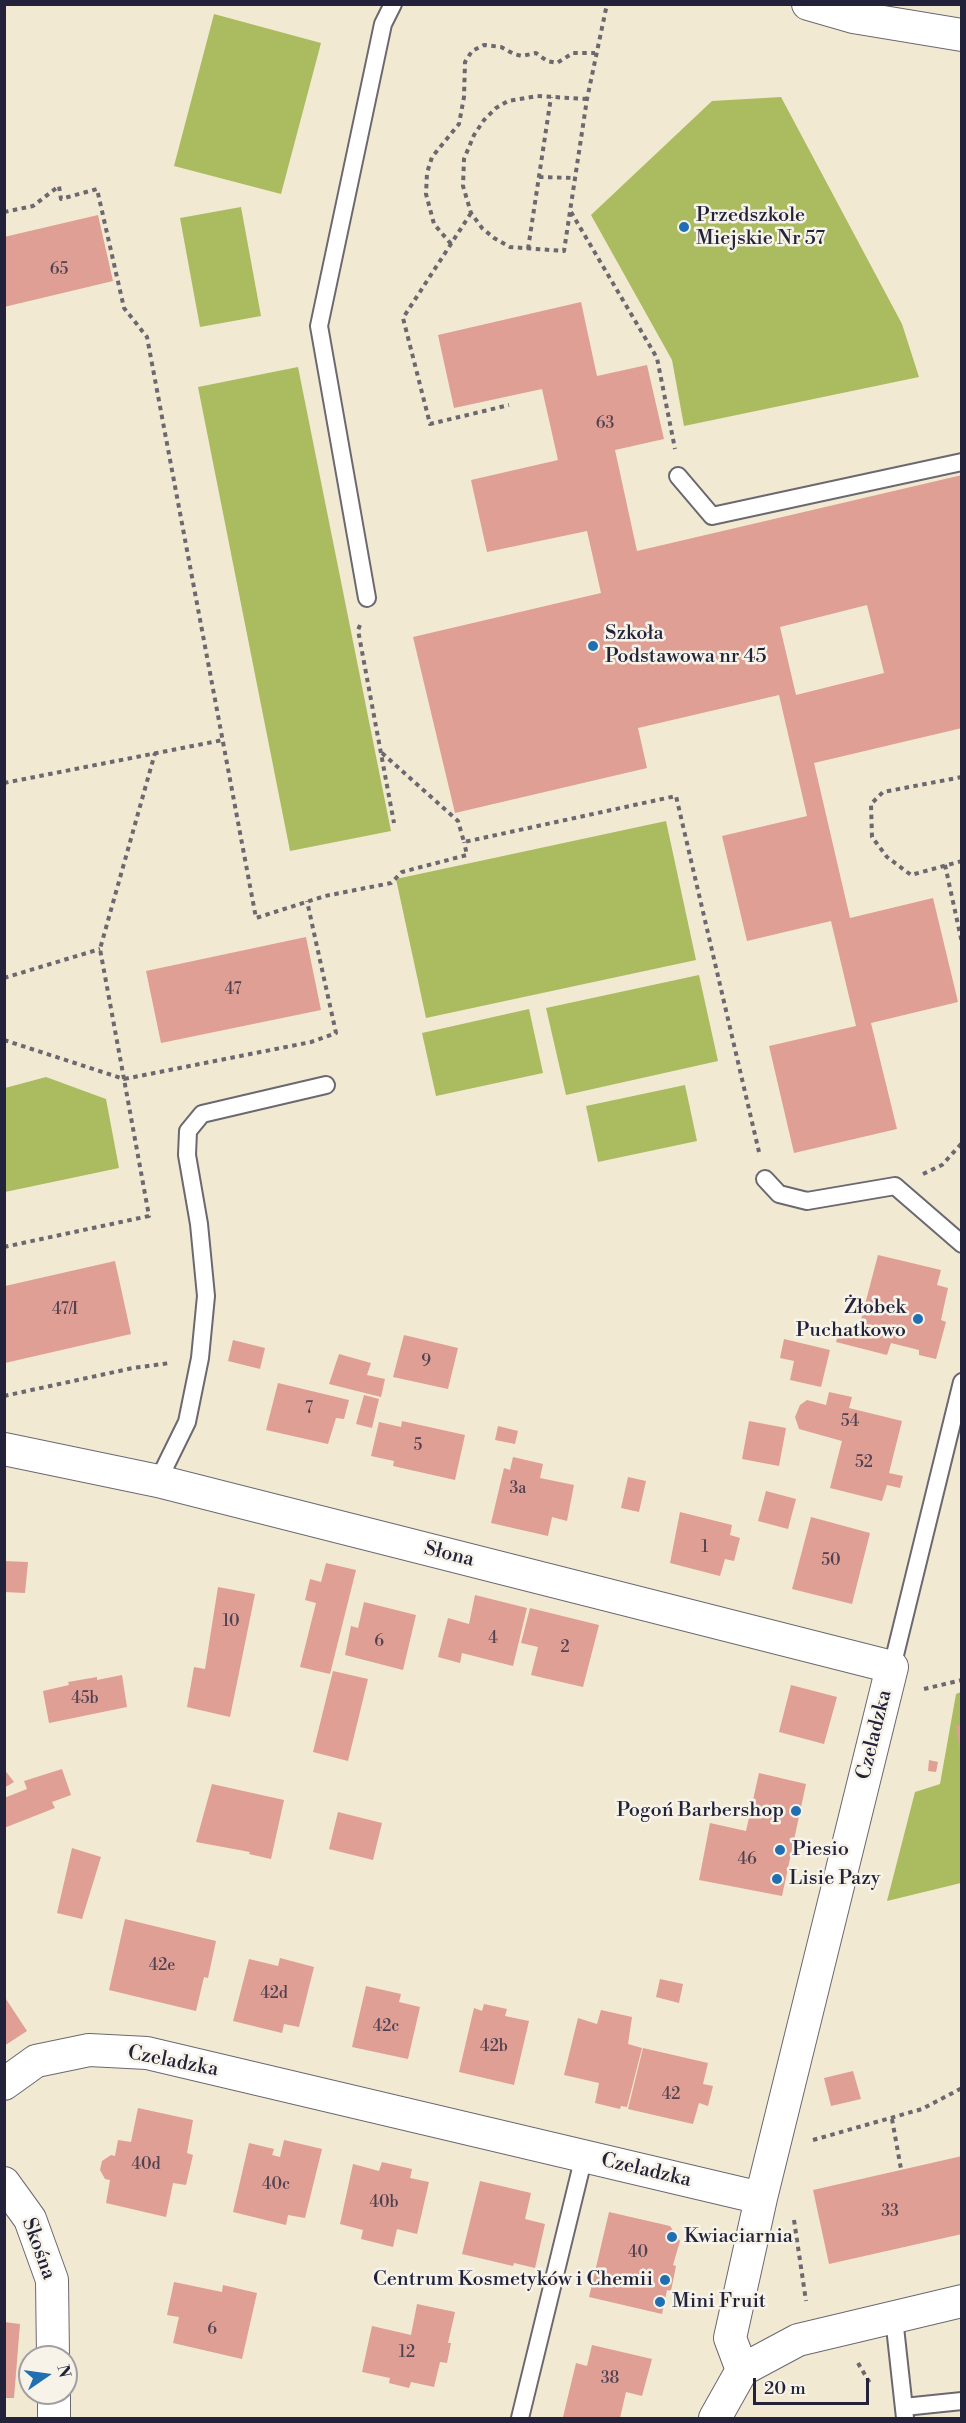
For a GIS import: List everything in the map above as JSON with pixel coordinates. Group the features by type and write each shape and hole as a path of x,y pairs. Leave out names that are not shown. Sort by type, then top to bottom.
{"street":[{"path":"808,4 853,17 962,35"},
{"name":"Słona","path":"4,1449 158,1481 892,1667"},
{"name":"Czeladzka","path":"4,2084 36,2061 89,2050 147,2054 760,2198 892,1667"},
{"name":"Skośna","path":"4,2183 30,2219 52,2280 53,2345"},
{"path":"742,2370 730,2338 760,2198"},
{"path":"715,2418 742,2370 798,2340 962,2301"}],"lane":[{"path":"367,598 319,326 383,24 393,4"},
{"path":"678,476 712,516 962,462"},
{"path":"158,1481 187,1422 200,1358 206,1296 199,1224 187,1155 188,1131 202,1114 326,1085"},
{"path":"765,1179 779,1194 807,1201 895,1186 962,1244"},
{"path":"892,1667 962,1382"},
{"path":"520,2418 584,2156"},
{"path":"894,2318 905,2413 962,2401"}],"path":[{"path":"587,99 537,96 508,101 496,108 484,120 474,135 464,159 463,186 471,213 482,228 494,238 510,247 564,251 595,53 607,4"},
{"path":"452,244 434,224 426,194 427,173 432,157 459,124 464,97 465,62 472,51 484,45 501,47 522,56 536,53 547,61 557,63 573,53 595,53"},
{"path":"528,249 551,97"},
{"path":"539,177 575,178"},
{"path":"4,212 33,206 59,186 61,198 97,189 124,308 147,337 256,918 325,896 391,883 402,872 467,855 458,821 382,753"},
{"path":"570,211 657,358 673,433 678,476"},
{"path":"471,213 403,318 430,424 509,405"},
{"path":"367,598 358,630 394,823"},
{"path":"4,783 223,740"},
{"path":"4,1040 124,1079 100,949 154,753"},
{"path":"962,777 883,792 871,804 872,837 887,857 911,875 962,861"},
{"path":"464,842 676,796 765,1179"},
{"path":"945,865 962,943"},
{"path":"4,978 100,949"},
{"path":"895,1186 942,1165 962,1143"},
{"path":"4,1396 133,1368 200,1358"},
{"path":"918,1690 962,1680"},
{"path":"807,2141 922,2109 962,2088"},
{"path":"892,2119 901,2169"},
{"path":"793,2208 812,2337"},
{"path":"857,2359 878,2394"}],"green space":[{"path":"214,14 321,43 281,194 174,166"},
{"path":"781,97 902,324 919,377 684,426 672,360 591,215 712,101"},
{"path":"241,207 261,316 200,327 180,218"},
{"path":"298,367 391,831 290,851 198,387"},
{"path":"666,821 696,960 426,1018 396,879"},
{"path":"699,975 718,1061 566,1095 546,1008"},
{"path":"529,1009 543,1073 436,1096 422,1033"},
{"path":"46,1077 106,1099 119,1168 5,1192 5,1088"},
{"path":"685,1085 697,1141 598,1162 586,1106"},
{"path":"961,1692 961,1883 887,1901 915,1792 940,1784 956,1694"}],"building":[{"path":"98,215 113,281 4,307 4,237"},
{"path":"581,302 597,376 647,365 664,439 615,450 637,551 962,475 962,728 814,763 850,918 933,898 958,1002 871,1023 897,1129 794,1153 769,1046 856,1026 831,921 747,941 722,836 807,816 779,695 638,728 647,768 455,813 413,637 601,593 587,531 487,552 471,480 558,460 542,389 454,408 438,335","holes":["867,605 884,673 796,695 780,627"]},
{"path":"306,937 321,1010 161,1043 146,971"},
{"path":"878,1255 941,1270 937,1285 948,1288 941,1320 946,1322 936,1359 919,1355 919,1350 891,1343 887,1355 836,1342 840,1327 858,1331"},
{"path":"115,1261 131,1334 5,1363 5,1286"},
{"path":"404,1335 458,1348 448,1389 393,1377"},
{"path":"784,1339 830,1350 821,1387 790,1380 794,1361 780,1358"},
{"path":"233,1340 265,1348 260,1369 228,1361"},
{"path":"339,1354 371,1363 367,1375 385,1379 381,1397 329,1384"},
{"path":"278,1383 349,1400 344,1419 336,1418 328,1444 266,1430"},
{"path":"829,1392 852,1397 849,1408 902,1421 889,1473 903,1476 900,1488 887,1485 882,1501 830,1488 842,1441 799,1429 795,1417 800,1405 807,1400 826,1405"},
{"path":"364,1395 379,1399 372,1428 356,1424"},
{"path":"402,1421 465,1435 455,1480 393,1466 394,1461 371,1456 379,1422 401,1427"},
{"path":"749,1421 786,1428 779,1466 742,1459"},
{"path":"498,1426 518,1431 515,1444 495,1440"},
{"path":"513,1457 543,1464 540,1478 574,1485 567,1521 552,1517 548,1536 491,1523 504,1468 510,1470"},
{"path":"628,1477 646,1481 639,1512 621,1508"},
{"path":"766,1491 796,1499 788,1529 758,1521"},
{"path":"680,1512 732,1525 730,1535 740,1538 734,1561 725,1559 720,1576 670,1563"},
{"path":"811,1517 870,1533 852,1604 792,1589"},
{"path":"4,1561 28,1562 25,1593 4,1592"},
{"path":"326,1563 356,1570 330,1674 300,1667 316,1603 305,1600 310,1579 321,1582"},
{"path":"218,1587 255,1594 230,1717 187,1707 194,1667 205,1669"},
{"path":"475,1595 527,1608 513,1666 462,1653 460,1663 438,1657 448,1618 469,1624"},
{"path":"364,1602 416,1615 403,1670 345,1655 351,1626 358,1628"},
{"path":"530,1608 599,1625 583,1687 531,1675 538,1647 521,1643"},
{"path":"333,1671 368,1679 348,1761 313,1752"},
{"path":"122,1675 127,1707 49,1723 43,1691 69,1685 68,1682"},
{"path":"791,1685 837,1697 824,1744 779,1732"},
{"path":"962,1725 962,1750 960,1750 956,1726"},
{"path":"929,1760 938,1762 936,1772 928,1771"},
{"path":"4,1769 14,1782 4,1788"},
{"path":"62,1769 71,1795 52,1802 55,1808 4,1828 4,1798 27,1789 24,1781"},
{"path":"759,1773 806,1784 782,1896 699,1880 710,1823 746,1831"},
{"path":"212,1784 284,1800 271,1859 249,1854 250,1852 196,1842"},
{"path":"338,1812 382,1823 373,1860 329,1849"},
{"path":"72,1848 101,1857 82,1919 57,1913"},
{"path":"125,1919 216,1941 208,1978 204,1977 196,2011 109,1990"},
{"path":"280,1958 314,1967 299,2027 284,2024 282,2033 233,2021 249,1959 278,1966"},
{"path":"660,1979 683,1984 679,2003 656,1997"},
{"path":"366,1986 401,1994 399,2002 420,2007 408,2059 352,2047"},
{"path":"4,1996 27,2031 4,2046"},
{"path":"484,2004 507,2009 505,2016 529,2021 514,2085 459,2072 474,2008 482,2011"},
{"path":"601,2010 632,2017 628,2044 642,2048 627,2107 621,2106 620,2109 595,2103 599,2083 564,2075 578,2018 597,2024"},
{"path":"643,2048 708,2063 703,2084 713,2086 708,2106 699,2103 693,2124 628,2109"},
{"path":"853,2071 861,2099 831,2106 824,2078"},
{"path":"138,2108 193,2120 187,2153 193,2155 186,2185 173,2183 166,2217 106,2203 110,2180 105,2179 100,2170 102,2161 111,2155 115,2156 118,2140 131,2142"},
{"path":"284,2140 322,2149 305,2218 288,2215 286,2225 233,2212 249,2143 274,2149 272,2155 280,2157"},
{"path":"962,2156 962,2234 829,2264 813,2190"},
{"path":"382,2162 412,2169 410,2178 429,2182 417,2234 397,2229 393,2247 361,2239 363,2230 340,2224 353,2164 379,2171"},
{"path":"480,2181 531,2193 525,2219 545,2224 535,2268 514,2263 513,2266 462,2254"},
{"path":"609,2212 670,2226 680,2241 673,2265 676,2266 671,2291 667,2290 662,2314 589,2297"},
{"path":"174,2282 222,2292 223,2285 257,2293 242,2359 173,2343 179,2317 167,2315"},
{"path":"417,2304 455,2312 448,2343 451,2343 447,2363 440,2362 434,2387 411,2382 409,2388 389,2383 390,2378 362,2372 372,2326 411,2335"},
{"path":"4,2322 20,2324 14,2398 4,2398"},
{"path":"592,2345 652,2359 642,2396 626,2392 620,2418 563,2417 576,2363 587,2366"}],"place":[{"name":"Przedszkole Miejskie Nr 57","path":"684,227"},
{"name":"Szkoła Podstawowa nr 45","path":"593,646"},
{"name":"Żłobek Puchatkowo","path":"918,1319"},
{"name":"Pogoń Barbershop","path":"796,1811"},
{"name":"Piesio","path":"780,1850"},
{"name":"Lisie Pazy","path":"777,1879"},
{"name":"Kwiaciarnia","path":"672,2237"},
{"name":"Centrum Kosmetyków i Chemii","path":"665,2280"},
{"name":"Mini Fruit","path":"660,2302"}]}
